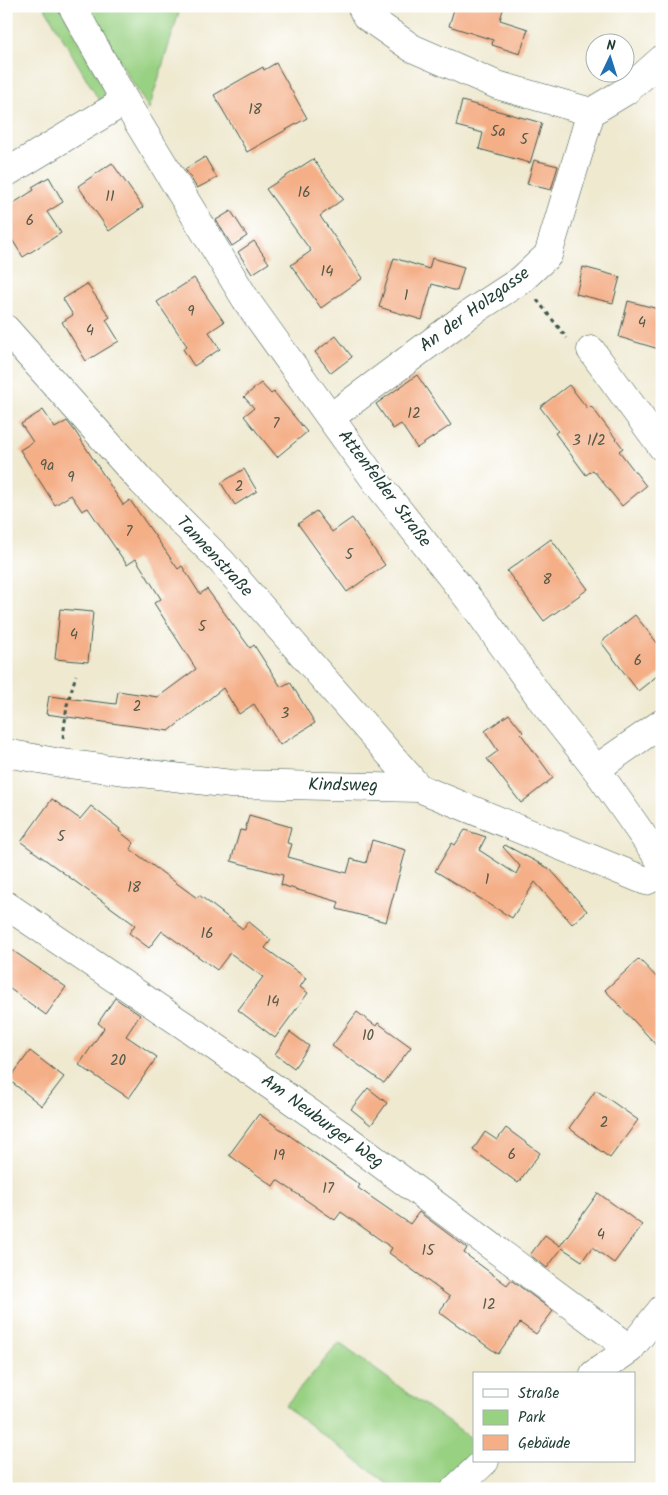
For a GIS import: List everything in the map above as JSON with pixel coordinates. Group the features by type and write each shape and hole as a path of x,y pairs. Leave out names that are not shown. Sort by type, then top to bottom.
{"street":[{"name":"Attenfelder Straße","path":"72,6 124,101 248,303 378,482 479,612 544,703 596,769 662,864"},
{"path":"360,6 366,16 412,48 497,85 591,112 626,91 662,59"},
{"path":"6,173 124,101"},
{"name":"An der Holzgasse","path":"330,417 472,312 521,280 548,255 591,112"},
{"name":"Tannenstraße","path":"6,330 137,476 221,561 419,788"},
{"path":"591,350 662,447"},
{"path":"596,769 662,723"},
{"name":"Kindsweg","path":"6,753 61,763 231,784 419,788 646,881 662,874"},
{"name":"Am Neuburger Weg","path":"6,906 185,1025 343,1136 549,1287 630,1349"},
{"path":"597,1372 630,1349 662,1309"},
{"path":"455,1489 484,1462"}],"path":[{"path":"521,280 576,349 591,350"},
{"path":"61,763 67,706 76,675"}],"green space":[{"path":"44,6 60,6 106,92 100,102"},
{"path":"85,6 181,6 149,109"},
{"path":"339,1343 473,1440 473,1453 438,1489 394,1489 285,1406"}],"building":[{"path":"455,6 504,6 500,20 528,29 520,54 492,45 493,40 449,26"},
{"path":"276,63 307,118 247,152 214,95 263,67 264,70"},
{"path":"462,101 542,123 530,163 479,149 483,133 456,126"},
{"path":"205,157 217,178 197,188 185,169"},
{"path":"313,159 343,199 320,216 363,278 321,308 291,265 311,251 266,189"},
{"path":"534,160 558,166 551,190 527,184"},
{"path":"112,163 143,207 109,231 78,186"},
{"path":"49,177 63,202 47,212 61,233 23,257 6,230 6,208 34,190 32,187"},
{"path":"231,211 247,236 232,246 216,220"},
{"path":"254,241 269,263 252,274 238,252"},
{"path":"394,258 429,269 432,258 464,267 457,291 432,284 422,320 379,307"},
{"path":"583,267 620,277 613,303 576,294"},
{"path":"194,278 224,322 209,332 220,349 194,366 183,349 187,346 157,302"},
{"path":"87,284 110,317 106,320 119,341 86,361 62,322 73,315 63,299"},
{"path":"628,301 662,310 662,350 619,337"},
{"path":"336,336 352,357 331,373 315,352"},
{"path":"417,375 451,425 417,448 401,424 393,429 376,404"},
{"path":"261,383 271,394 274,392 307,432 277,457 244,416 254,408 244,397"},
{"path":"569,385 588,409 591,406 623,448 619,451 646,486 622,506 593,470 586,475 555,433 558,431 540,407"},
{"path":"43,410 55,428 67,421 123,505 130,500 178,569 182,566 200,594 207,589 250,648 254,645 281,687 290,682 315,723 280,745 254,704 239,714 223,688 169,731 46,714 49,696 116,704 118,691 158,697 196,669 154,603 161,599 136,559 127,565 88,508 82,511 71,495 55,505 20,450 33,442 21,424"},
{"path":"244,469 257,491 235,505 221,483"},
{"path":"316,511 332,532 352,518 385,565 347,592 298,524"},
{"path":"551,539 588,589 544,621 507,571"},
{"path":"60,609 93,612 88,662 55,659"},
{"path":"635,615 662,649 662,672 638,691 601,642"},
{"path":"509,714 553,778 521,803 487,759 498,751 485,731"},
{"path":"52,799 80,819 91,806 134,843 130,849 197,898 199,895 243,929 248,921 271,940 265,948 306,978 300,987 308,993 275,1038 238,1010 263,977 230,953 217,970 162,931 149,948 129,933 135,925 21,842"},
{"path":"249,815 291,827 287,843 292,844 288,857 347,873 351,859 366,863 372,840 406,850 386,922 337,909 339,902 281,885 283,875 231,861 240,830 245,831"},
{"path":"465,830 486,837 479,850 516,874 520,866 503,847 505,845 550,869 587,911 572,924 535,882 512,918 435,871 452,843 455,845"},
{"path":"6,946 66,987 46,1015 6,986"},
{"path":"639,959 662,983 662,1051 605,990"},
{"path":"115,998 140,1015 126,1036 157,1057 129,1098 79,1065 104,1028 98,1023"},
{"path":"357,1012 376,1026 378,1023 411,1047 384,1083 332,1046"},
{"path":"290,1032 309,1046 294,1068 275,1054"},
{"path":"30,1051 64,1077 42,1106 9,1080"},
{"path":"368,1088 387,1103 371,1125 351,1109"},
{"path":"596,1090 638,1120 610,1158 569,1128"},
{"path":"259,1114 360,1185 358,1188 410,1224 419,1212 467,1248 464,1253 507,1285 511,1280 553,1311 536,1334 520,1323 498,1354 439,1312 450,1297 389,1253 392,1248 341,1212 335,1220 277,1180 273,1186 229,1155"},
{"path":"506,1128 540,1153 518,1183 473,1150 485,1132 497,1140"},
{"path":"598,1193 642,1225 614,1263 592,1247 582,1261 562,1248 547,1268 530,1255 545,1235 560,1246"}]}
